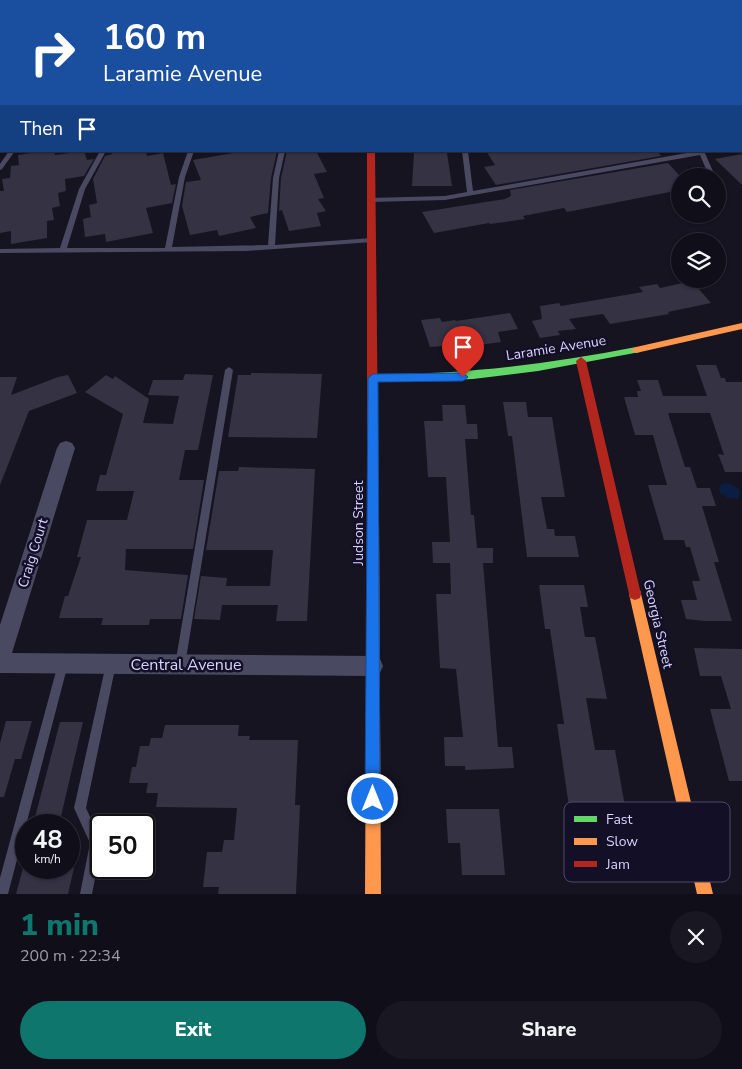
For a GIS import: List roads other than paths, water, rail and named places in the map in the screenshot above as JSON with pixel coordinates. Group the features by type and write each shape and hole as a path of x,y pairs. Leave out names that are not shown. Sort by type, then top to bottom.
{"main road":[{"name":"Judson Street","path":"371,152 373,894"},
{"name":"Laramie Avenue","path":"373,378 463,377 581,361 742,326"},
{"name":"Georgia Street","path":"581,361 684,802"}],"street":[{"name":"Craig Court","path":"0,658 66,448"},
{"name":"Central Avenue","path":"0,663 372,666"}],"lane":[{"path":"0,168 11,152"},
{"path":"63,250 82,189 102,152"},
{"path":"168,250 182,177 192,152"},
{"path":"271,248 276,178 282,152"},
{"path":"465,152 470,193"},
{"path":"371,200 445,198 702,152 709,168"},
{"path":"0,251 271,248 372,240"},
{"path":"180,665 228,370"},
{"path":"2,894 63,664"},
{"path":"86,894 96,843 80,808 111,664"}],"water":[{"path":"730,483 740,490 740,495 737,498 728,498 720,493 719,488 722,484"}]}
